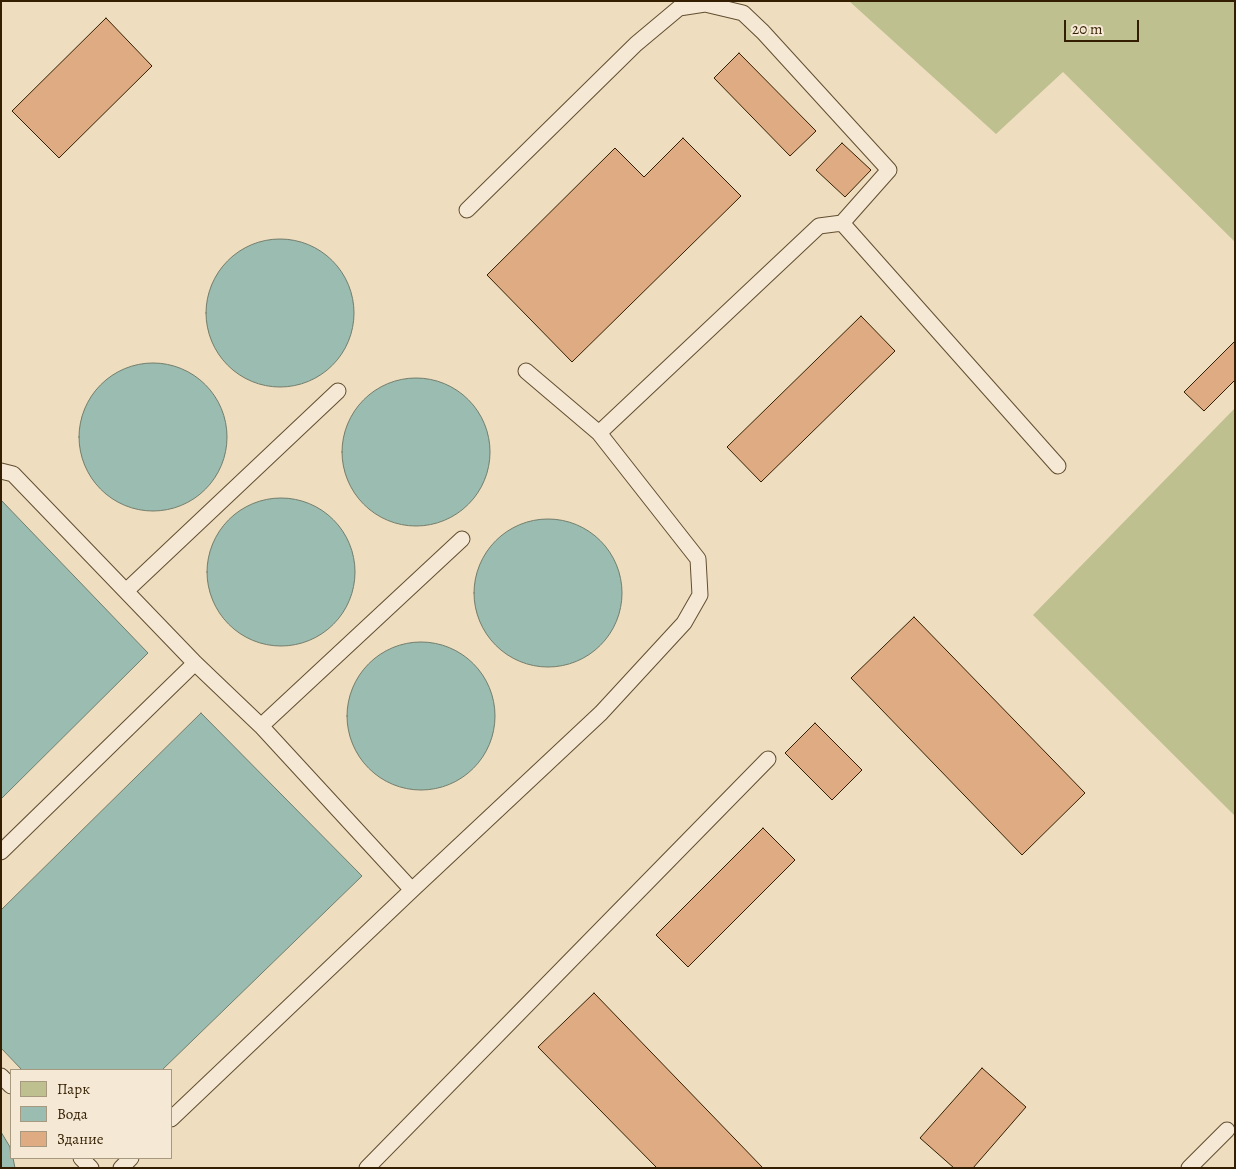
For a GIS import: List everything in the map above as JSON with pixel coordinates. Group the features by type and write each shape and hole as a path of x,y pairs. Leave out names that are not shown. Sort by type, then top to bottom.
{"lane":[{"path":"467,210 636,44 679,8 705,4 743,13 763,32 889,170 842,223 819,226 599,434"},
{"path":"842,223 1058,466"},
{"path":"172,1119 601,713 684,623 700,595 698,559 599,434 526,371"},
{"path":"126,591 338,391"},
{"path":"1,471 13,474 195,663 260,726 412,890"},
{"path":"260,726 462,540"},
{"path":"1,852 195,663"},
{"path":"367,1168 768,759"},
{"path":"1,1076 10,1085"},
{"path":"1189,1168 1232,1130"},
{"path":"82,1159 91,1168"},
{"path":"121,1168 130,1159"}],"green space":[{"path":"849,1 1235,1 1235,242 1063,72 996,134"},
{"path":"1235,408 1235,816 1033,615"}],"water":[{"path":"280,239 308,244 321,251 332,261 342,272 349,285 354,313 349,341 342,354 332,365 321,375 308,382 280,387 252,382 239,375 228,365 218,354 211,341 206,313 211,285 218,272 228,261 239,251 252,244"},
{"path":"153,363 181,368 194,375 205,385 215,396 222,409 227,437 222,465 215,478 205,489 194,499 181,506 153,511 125,506 112,499 101,489 91,478 84,465 79,437 84,409 91,396 101,385 112,375 125,368"},
{"path":"416,378 444,383 469,399 485,424 490,452 485,480 469,505 444,521 416,526 388,521 363,505 347,480 342,452 347,424 363,399 388,383"},
{"path":"281,498 309,503 334,519 350,544 355,572 350,600 334,625 309,641 281,646 253,641 228,625 212,600 207,572 212,544 228,519 253,503"},
{"path":"1,500 148,653 1,799"},
{"path":"548,519 576,524 589,531 600,541 610,552 617,565 622,593 617,621 610,634 600,645 589,655 576,662 548,667 520,662 507,655 496,645 486,634 479,621 474,593 479,565 486,552 496,541 507,531 520,524"},
{"path":"421,642 449,647 462,654 473,664 483,675 490,688 495,716 490,744 483,757 473,768 462,778 449,785 421,790 393,785 380,778 369,768 359,757 352,744 347,716 352,688 359,675 369,664 380,654 393,647"},
{"path":"201,713 362,876 163,1069 21,1069 1,1048 1,910"},
{"path":"1,1132 10,1147 10,1159 13,1159 15,1168 1,1168"}],"building":[{"path":"106,18 152,66 59,158 12,111"},
{"path":"739,53 816,131 790,156 714,78"},
{"path":"683,138 741,196 572,362 487,275 615,148 644,177"},
{"path":"842,143 871,170 845,197 816,170"},
{"path":"861,316 895,351 761,482 727,447"},
{"path":"1235,341 1235,380 1204,411 1184,392"},
{"path":"914,617 1085,793 1022,855 851,678"},
{"path":"815,723 862,770 832,800 785,753"},
{"path":"763,828 795,860 688,967 656,935"},
{"path":"594,993 763,1168 657,1168 538,1047"},
{"path":"982,1068 1026,1107 973,1168 954,1168 920,1138"}]}
